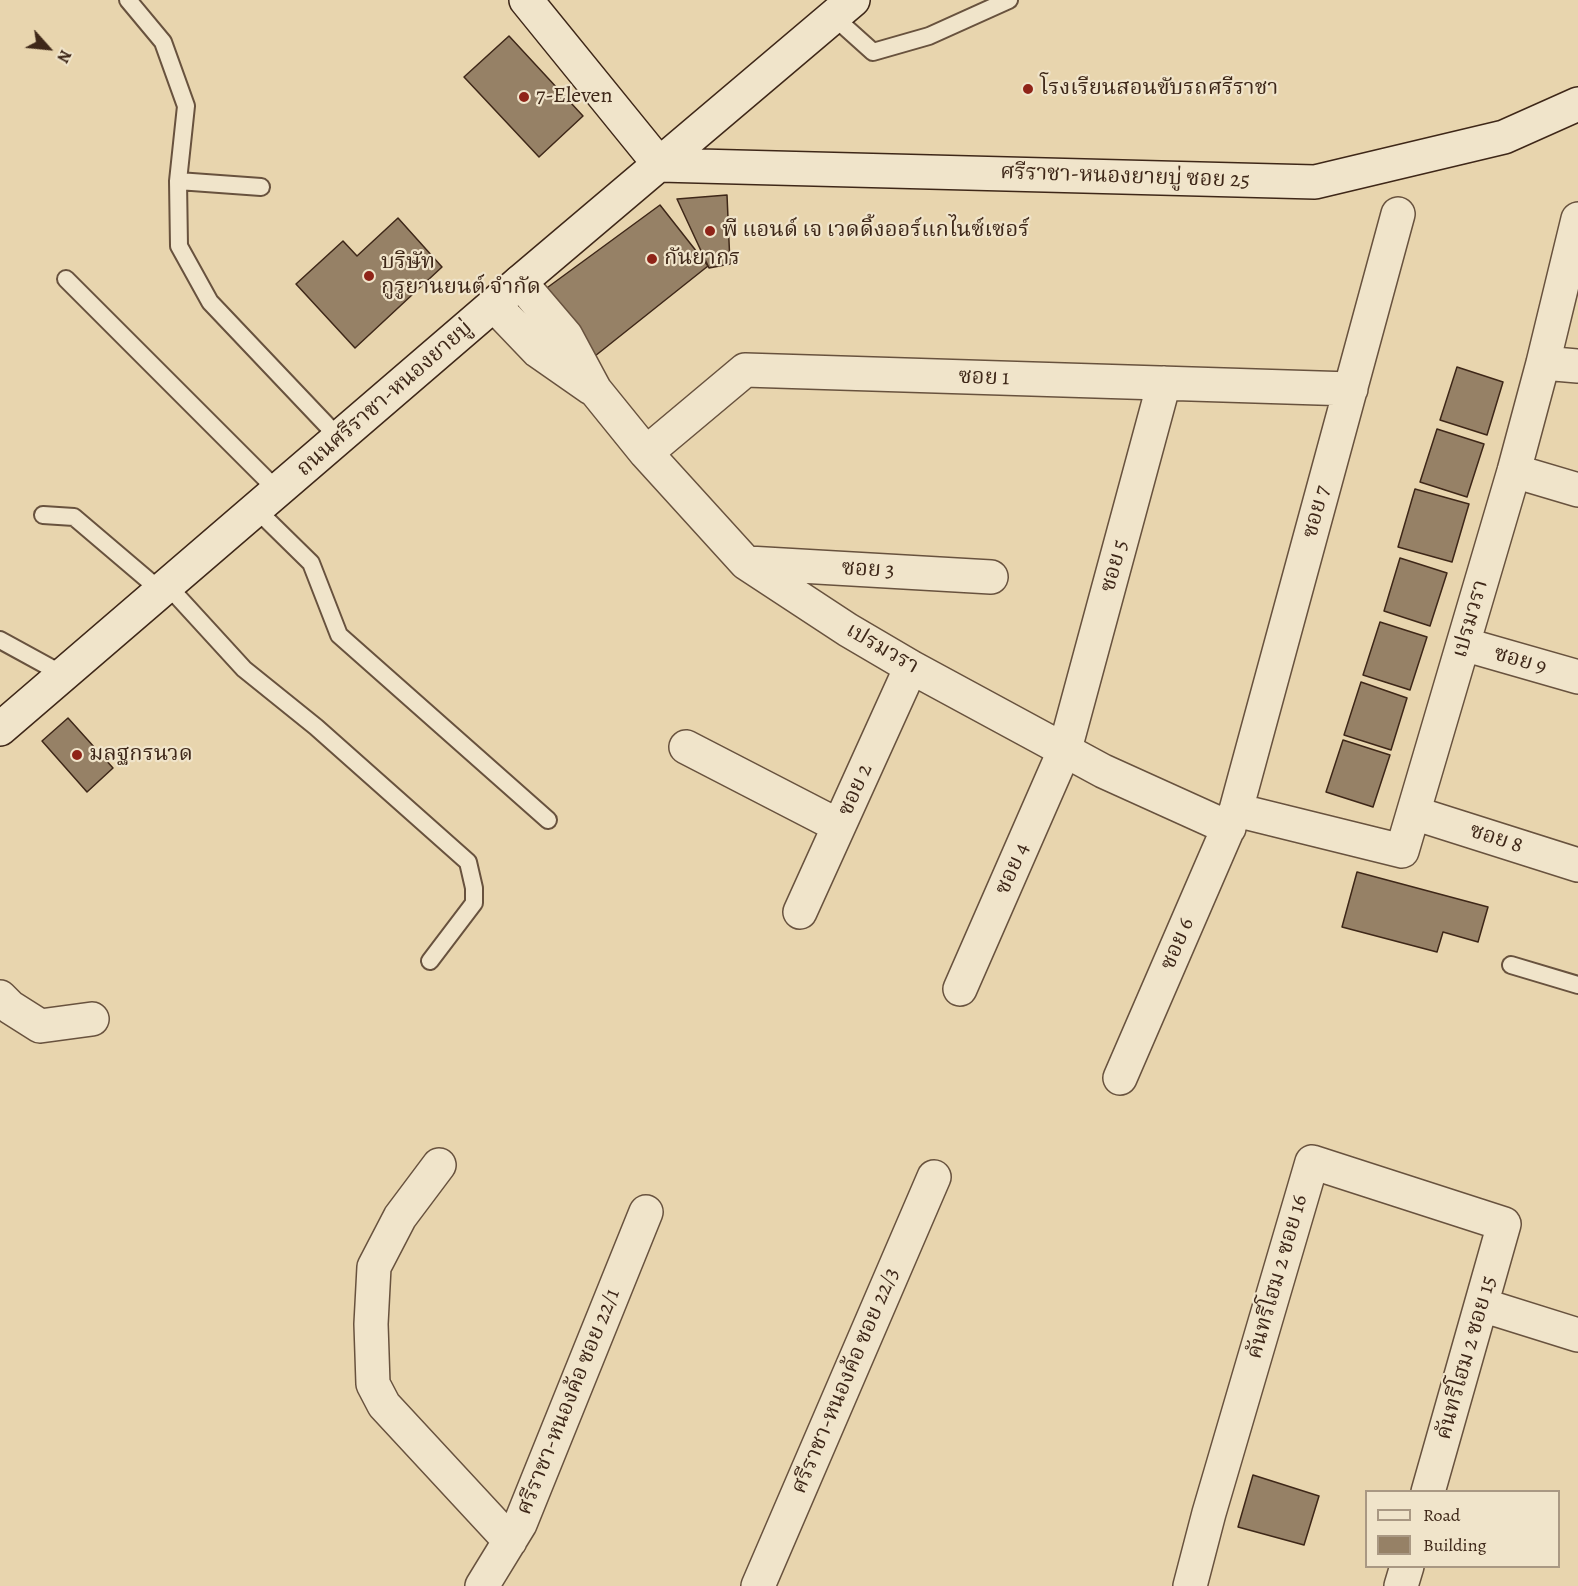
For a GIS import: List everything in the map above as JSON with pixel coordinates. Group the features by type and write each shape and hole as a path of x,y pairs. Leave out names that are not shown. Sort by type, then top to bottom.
{"street":[{"path":"526,0 660,165"},
{"name":"ถนนศรีราชา-หนองยายบู่","path":"0,729 520,282 844,8"},
{"name":"ศรีราชา-หนองยายบู่ ซอย 25","path":"660,165 1315,182 1504,136 1578,104"},
{"name":"ซอย 7","path":"1232,819 1398,214"},
{"name":"เปรมวรา","path":"520,282 566,336 595,390 646,453 746,563 848,630 911,667 1103,771 1232,819 1402,851 1514,471 1578,219"},
{"name":"เปรมวรา","path":"494,305 538,351 595,390"},
{"path":"1543,363 1578,366"},
{"name":"ซอย 1","path":"646,453 745,370 1350,389"},
{"name":"ซอย 5","path":"1065,749 1164,383"},
{"path":"1514,471 1578,490"},
{"name":"ซอย 3","path":"746,563 991,577"},
{"name":"ซอย 9","path":"1463,644 1578,677"},
{"name":"ซอย 2","path":"800,912 911,667"},
{"path":"686,747 839,826"},
{"name":"ซอย 4","path":"960,989 1065,749"},
{"name":"ซอย 8","path":"1414,813 1578,865"},
{"name":"ซอย 6","path":"1120,1078 1232,819"},
{"path":"0,997 10,1007 40,1026 92,1019"},
{"name":"คันทรีโฮม 2 ซอย 16","path":"1190,1586 1209,1513 1312,1162 1504,1224"},
{"path":"439,1166 400,1217 374,1267 371,1324 373,1384 384,1405 510,1541"},
{"name":"ศรีราชา-หนองค้อ ซอย 22/3","path":"758,1586 934,1177"},
{"name":"ศรีราชา-หนองค้อ ซอย 22/1","path":"482,1586 510,1541 524,1513 646,1212"},
{"name":"คันทรีโฮม 2 ซอย 15","path":"1428,1490 1504,1224"},
{"path":"1482,1305 1578,1335"},
{"path":"1401,1586 1406,1568"}],"lane":[{"path":"128,0 163,42 186,106 178,181 179,246 210,302 339,438"},
{"path":"844,8 873,52 929,36 1009,0"},
{"path":"178,181 261,187"},
{"path":"66,279 267,500 311,563 339,636 548,820"},
{"path":"43,515 74,517 164,588 244,669 316,727 468,862 474,888 474,903 430,961"},
{"path":"0,640 64,675"},
{"path":"1511,965 1578,985"}],"building":[{"name":"7-Eleven","path":"509,36 583,116 539,157 464,77"},
{"name":"พี แอนด์ เจ เวดดิ้งออร์แกไนซ์เซอร์","path":"727,195 730,264 709,268 677,199"},
{"path":"660,205 708,266 595,356 544,290"},
{"name":"บริษัท กูรูยานยนต์ จำกัด","path":"398,218 442,267 355,348 296,284 343,241 357,256"},
{"path":"1457,367 1503,382 1487,435 1440,420"},
{"path":"1437,429 1484,444 1467,497 1420,482"},
{"path":"1415,489 1469,504 1452,562 1398,547"},
{"path":"1400,558 1447,573 1430,626 1384,611"},
{"path":"1380,622 1427,637 1410,690 1363,675"},
{"path":"1361,682 1407,698 1391,750 1344,735"},
{"name":"มลฐกรนวด","path":"68,718 113,768 87,792 42,741"},
{"path":"1343,740 1390,755 1373,807 1326,792"},
{"path":"1357,872 1488,907 1478,942 1443,932 1437,952 1342,927"},
{"path":"1253,1475 1319,1496 1304,1545 1238,1527"}],"place":[{"name":"โรงเรียนสอนขับรถศรีราชา","path":"1028,89"},
{"name":"7-Eleven","path":"524,97"},
{"name":"พี แอนด์ เจ เวดดิ้งออร์แกไนซ์เซอร์","path":"710,231"},
{"name":"กันยากร","path":"652,259"},
{"name":"บริษัท กูรูยานยนต์ จำกัด","path":"369,276"},
{"name":"มลฐกรนวด","path":"77,755"}]}
